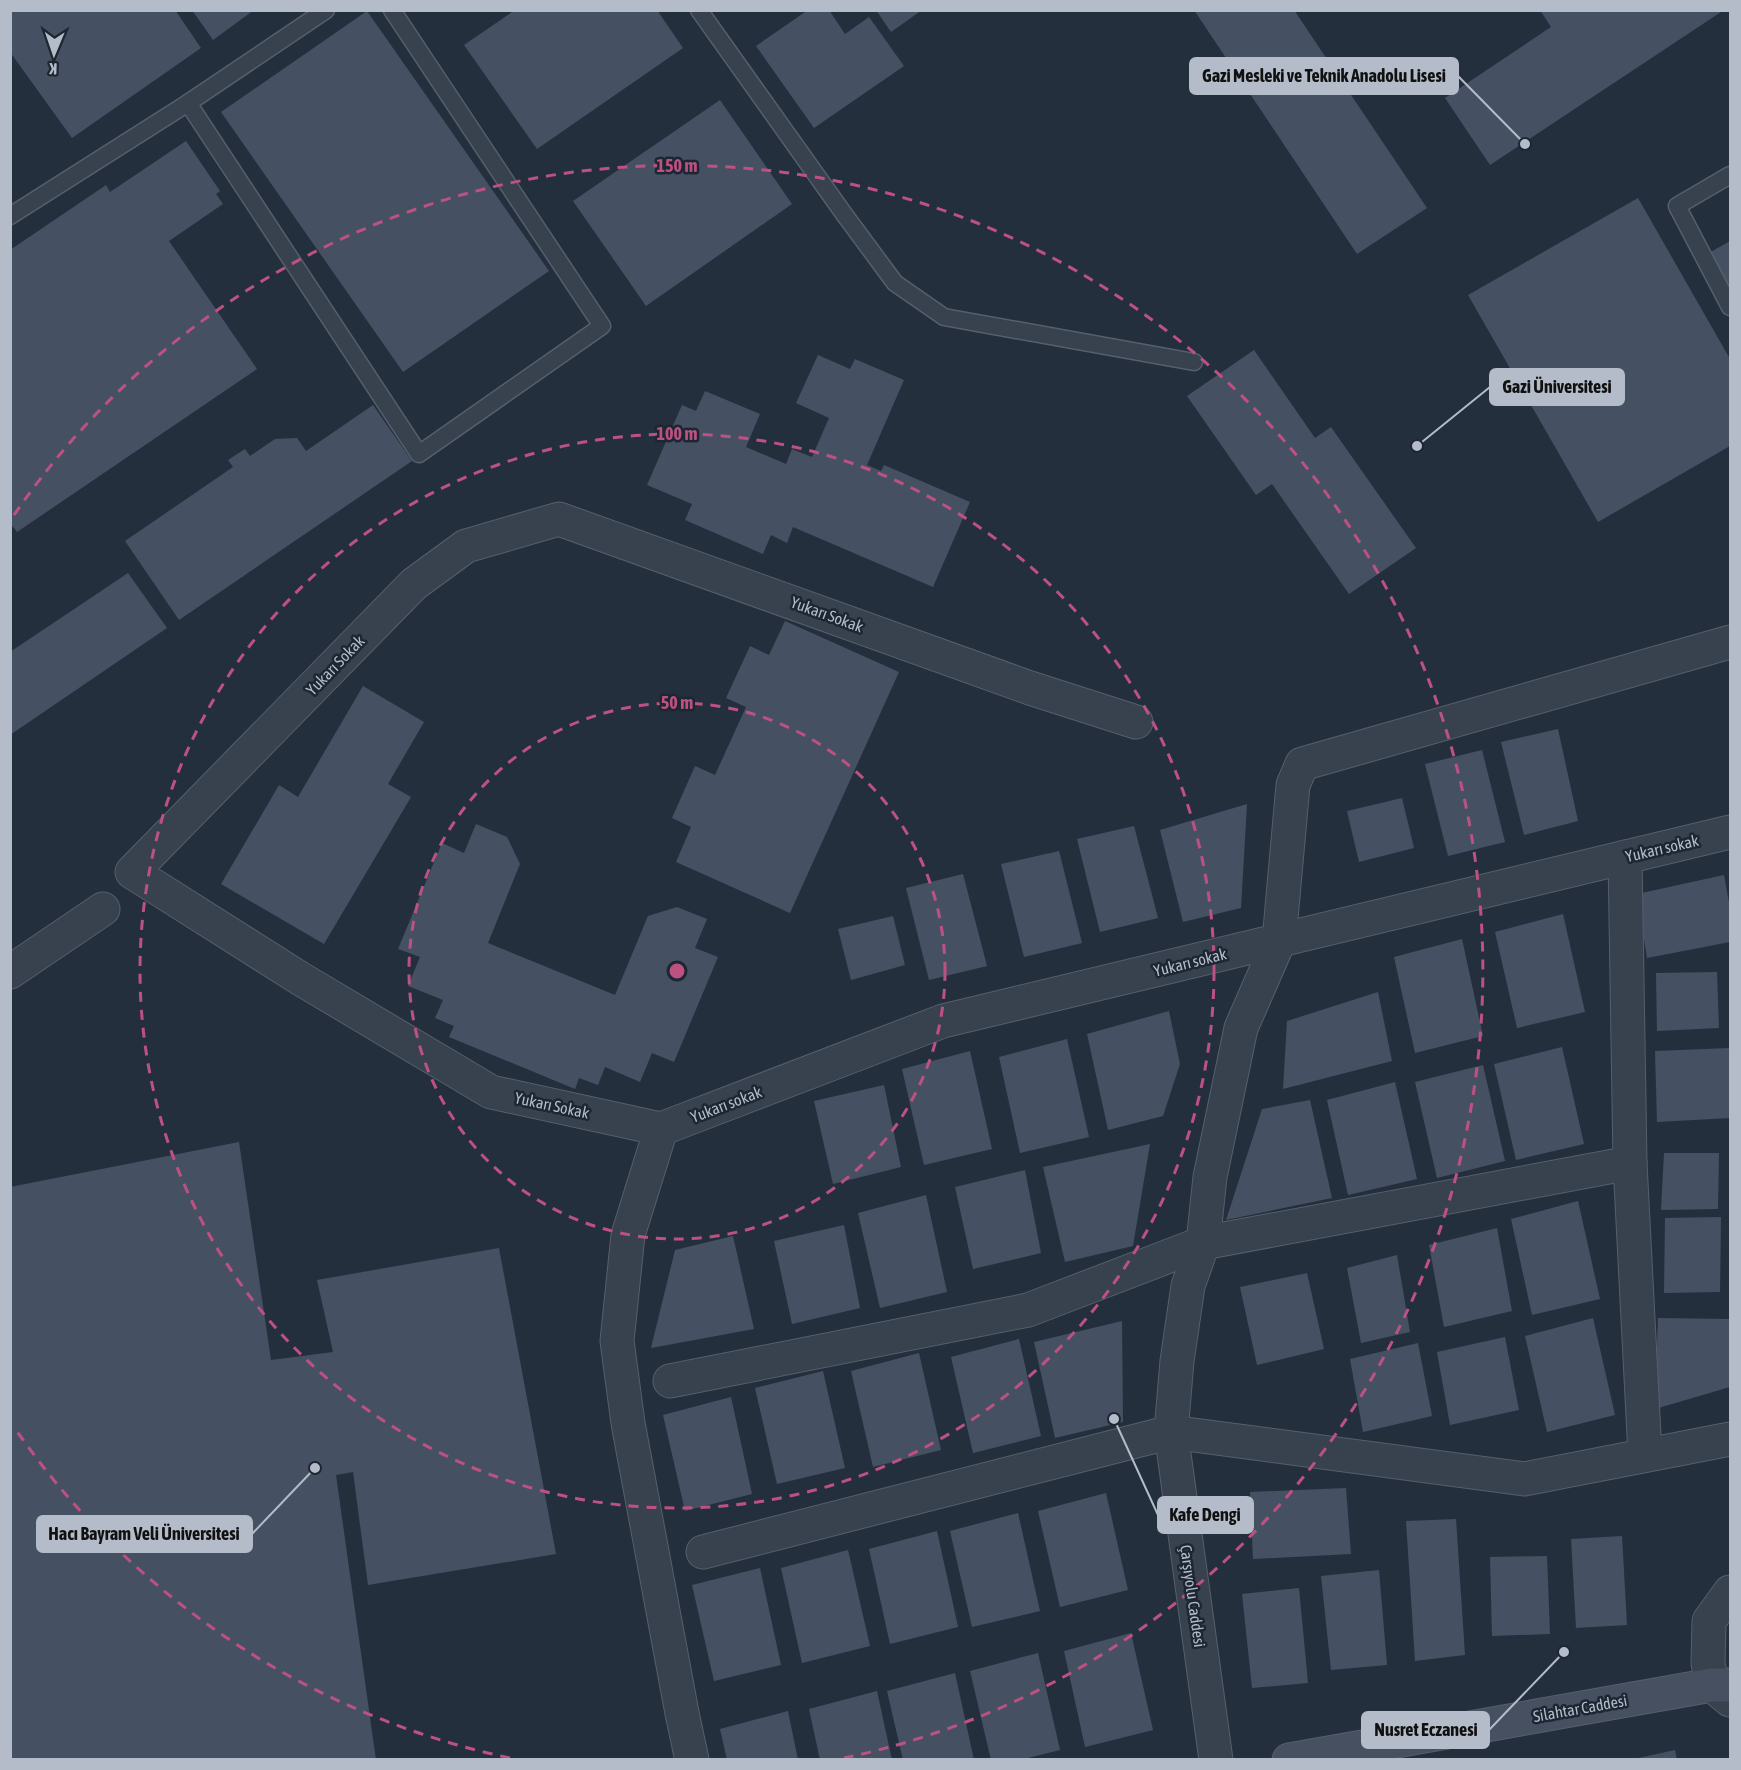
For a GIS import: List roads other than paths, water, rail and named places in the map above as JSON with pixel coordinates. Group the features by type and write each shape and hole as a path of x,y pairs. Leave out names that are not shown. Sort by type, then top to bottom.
{"main road":[{"name":"Silahtar Caddesi","path":"1288,1760 1724,1690"}],"street":[{"name":"Yukarı Sokak","path":"661,1129 491,1092 301,979 132,872 414,584 466,546 560,519 1019,684 1136,722"},
{"name":"Çarşıyolu Caddesi","path":"1216,1760 1171,1432 1177,1361 1188,1286 1203,1243 1210,1177 1240,1028 1279,941 1293,785 1302,764 1731,642"},
{"name":"Yukarı sokak","path":"661,1129 943,1021 1731,832"},
{"path":"1625,857 1629,1163 1646,1455"},
{"path":"10,972 103,909"},
{"path":"661,1129 628,1235 617,1341 630,1435 692,1760"},
{"path":"670,1381 1028,1310 1203,1243 1629,1163"},
{"path":"703,1552 1171,1432 1524,1479 1731,1439"},
{"path":"1724,1690 1707,1663 1709,1621 1731,1592"}],"lane":[{"path":"10,216 188,103 326,10"},
{"path":"188,103 419,454 602,326 392,10"},
{"path":"699,10 895,283 944,317 1194,362"},
{"path":"1731,175 1677,206 1731,307"}],"place":[{"name":"Gazi Mesleki ve Teknik Anadolu Lisesi","path":"1525,144"},
{"name":"Gazi Üniversitesi","path":"1417,446"},
{"name":"Kafe Dengi","path":"1114,1419"},
{"name":"Hacı Bayram Veli Üniversitesi","path":"315,1468"},
{"name":"Nusret Eczanesi","path":"1564,1652"}]}
